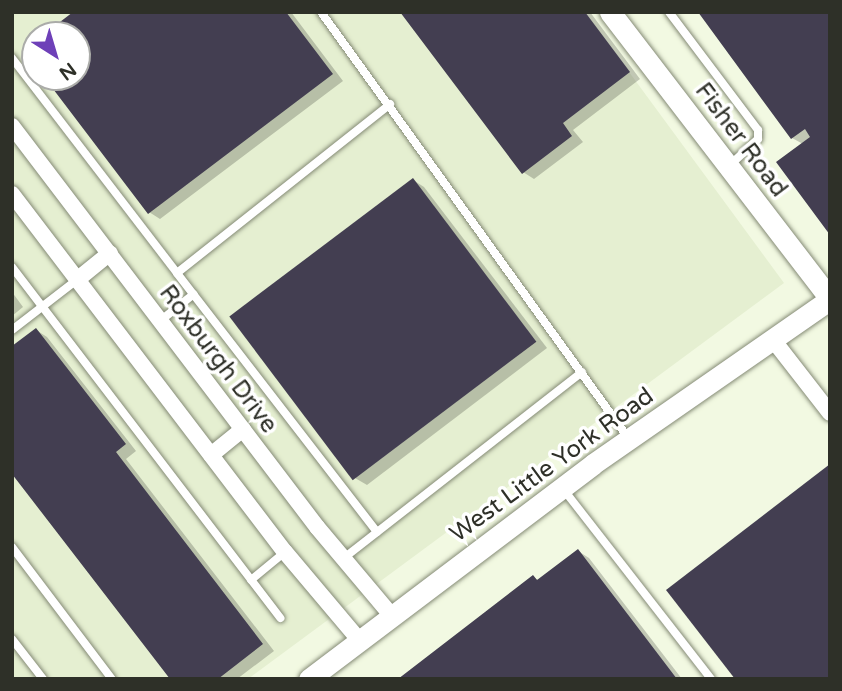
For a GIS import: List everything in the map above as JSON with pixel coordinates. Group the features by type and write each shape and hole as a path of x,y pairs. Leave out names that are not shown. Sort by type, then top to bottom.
{"main road":[{"name":"Fisher Road","path":"610,12 830,299"},
{"name":"West Little York Road","path":"309,679 562,487 774,341 830,299"}],"street":[{"name":"Roxburgh Drive","path":"12,126 243,429 392,615"},
{"path":"12,194 285,552 359,640"},
{"path":"78,279 110,253"},
{"path":"774,341 830,412"},
{"path":"211,455 243,429"}],"lane":[{"path":"321,12 390,104 629,439"},
{"path":"669,12 758,130 758,139 728,166"},
{"path":"12,58 377,533"},
{"path":"177,273 390,104"},
{"path":"12,267 281,618"},
{"path":"12,330 78,279"},
{"path":"160,321 194,294"},
{"path":"344,558 582,372"},
{"path":"562,487 711,679"},
{"path":"12,547 112,679"},
{"path":"251,580 285,552"},
{"path":"12,639 43,679"}],"shaded area":[{"path":"12,12 585,12 784,283 248,679 12,679"}],"building":[{"path":"73,12 286,12 333,74 148,214 55,91 91,91 91,21 61,21"},
{"path":"400,12 585,12 630,72 563,123 572,136 522,174"},
{"path":"698,12 830,12 830,235 776,162 810,137 805,129 791,139"},
{"path":"413,178 536,342 353,480 229,316"},
{"path":"36,328 126,444 116,452 263,644 218,679 170,679 12,474 12,346"},
{"path":"830,464 830,679 735,679 666,590"},
{"path":"578,549 677,679 398,679 533,575 537,580"}]}
